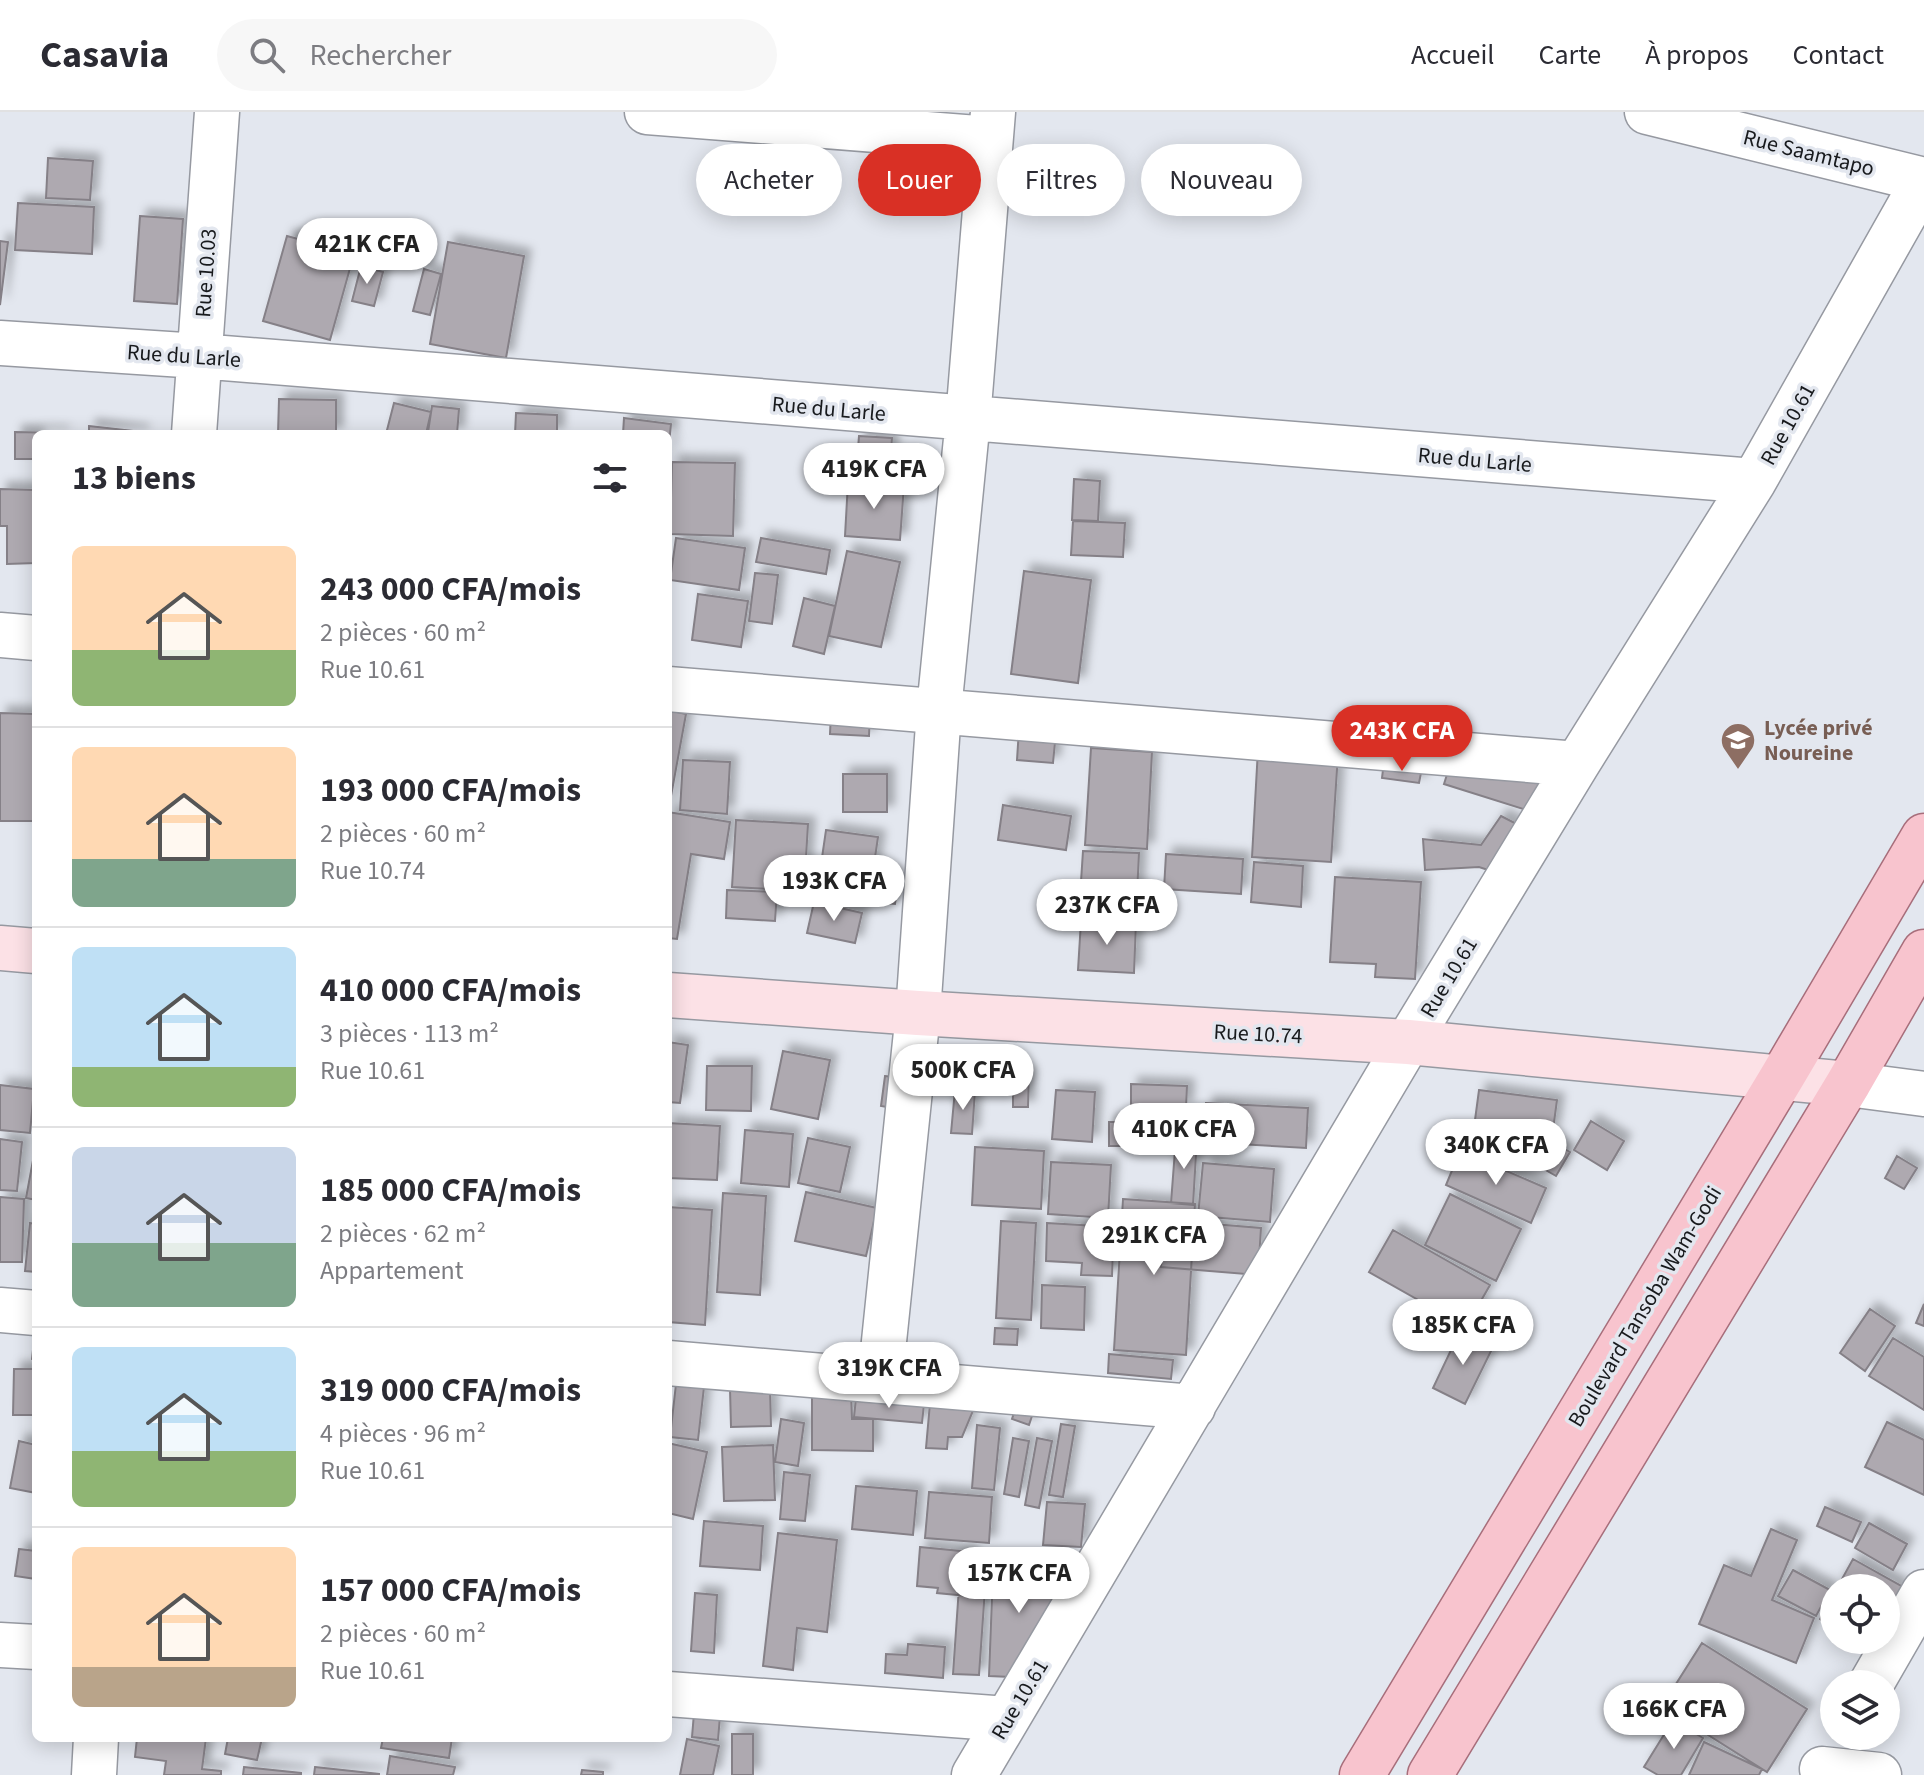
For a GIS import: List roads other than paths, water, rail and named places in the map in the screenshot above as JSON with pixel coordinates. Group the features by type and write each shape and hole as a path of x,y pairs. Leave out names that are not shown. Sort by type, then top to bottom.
{"main road":[{"name":"Boulevard Tansoba Wam-Godi","path":"1362,1775 1924,836"},
{"path":"0,948 32,951"},
{"path":"1430,1775 1848,1084 1924,952"},
{"name":"Rue 10.74","path":"672,995 1408,1042 1848,1084"}],"street":[{"name":"Rue 10.03","path":"194,430 217,112"},
{"path":"647,112 992,125 968,419 939,710 918,1013 880,1380"},
{"name":"Rue Saamtapo","path":"1647,112 1924,180"},
{"name":"Rue 10.61","path":"974,1775 1408,1042 1754,481 1924,180"},
{"name":"Rue du Larle","path":"0,343 199,356 1754,481"},
{"path":"0,635 32,638"},
{"path":"672,689 1577,764"},
{"path":"1848,1084 1924,1094"},
{"path":"0,1310 32,1313"},
{"path":"672,1363 1193,1407"},
{"path":"1879,1670 1924,1592"},
{"path":"0,1645 32,1647"},
{"path":"672,1694 1007,1719"},
{"path":"94,1775 96,1742"},
{"path":"1827,1760 1879,1775"}],"place":[{"name":"Lycée privé Noureine","path":"1738,771"}]}
